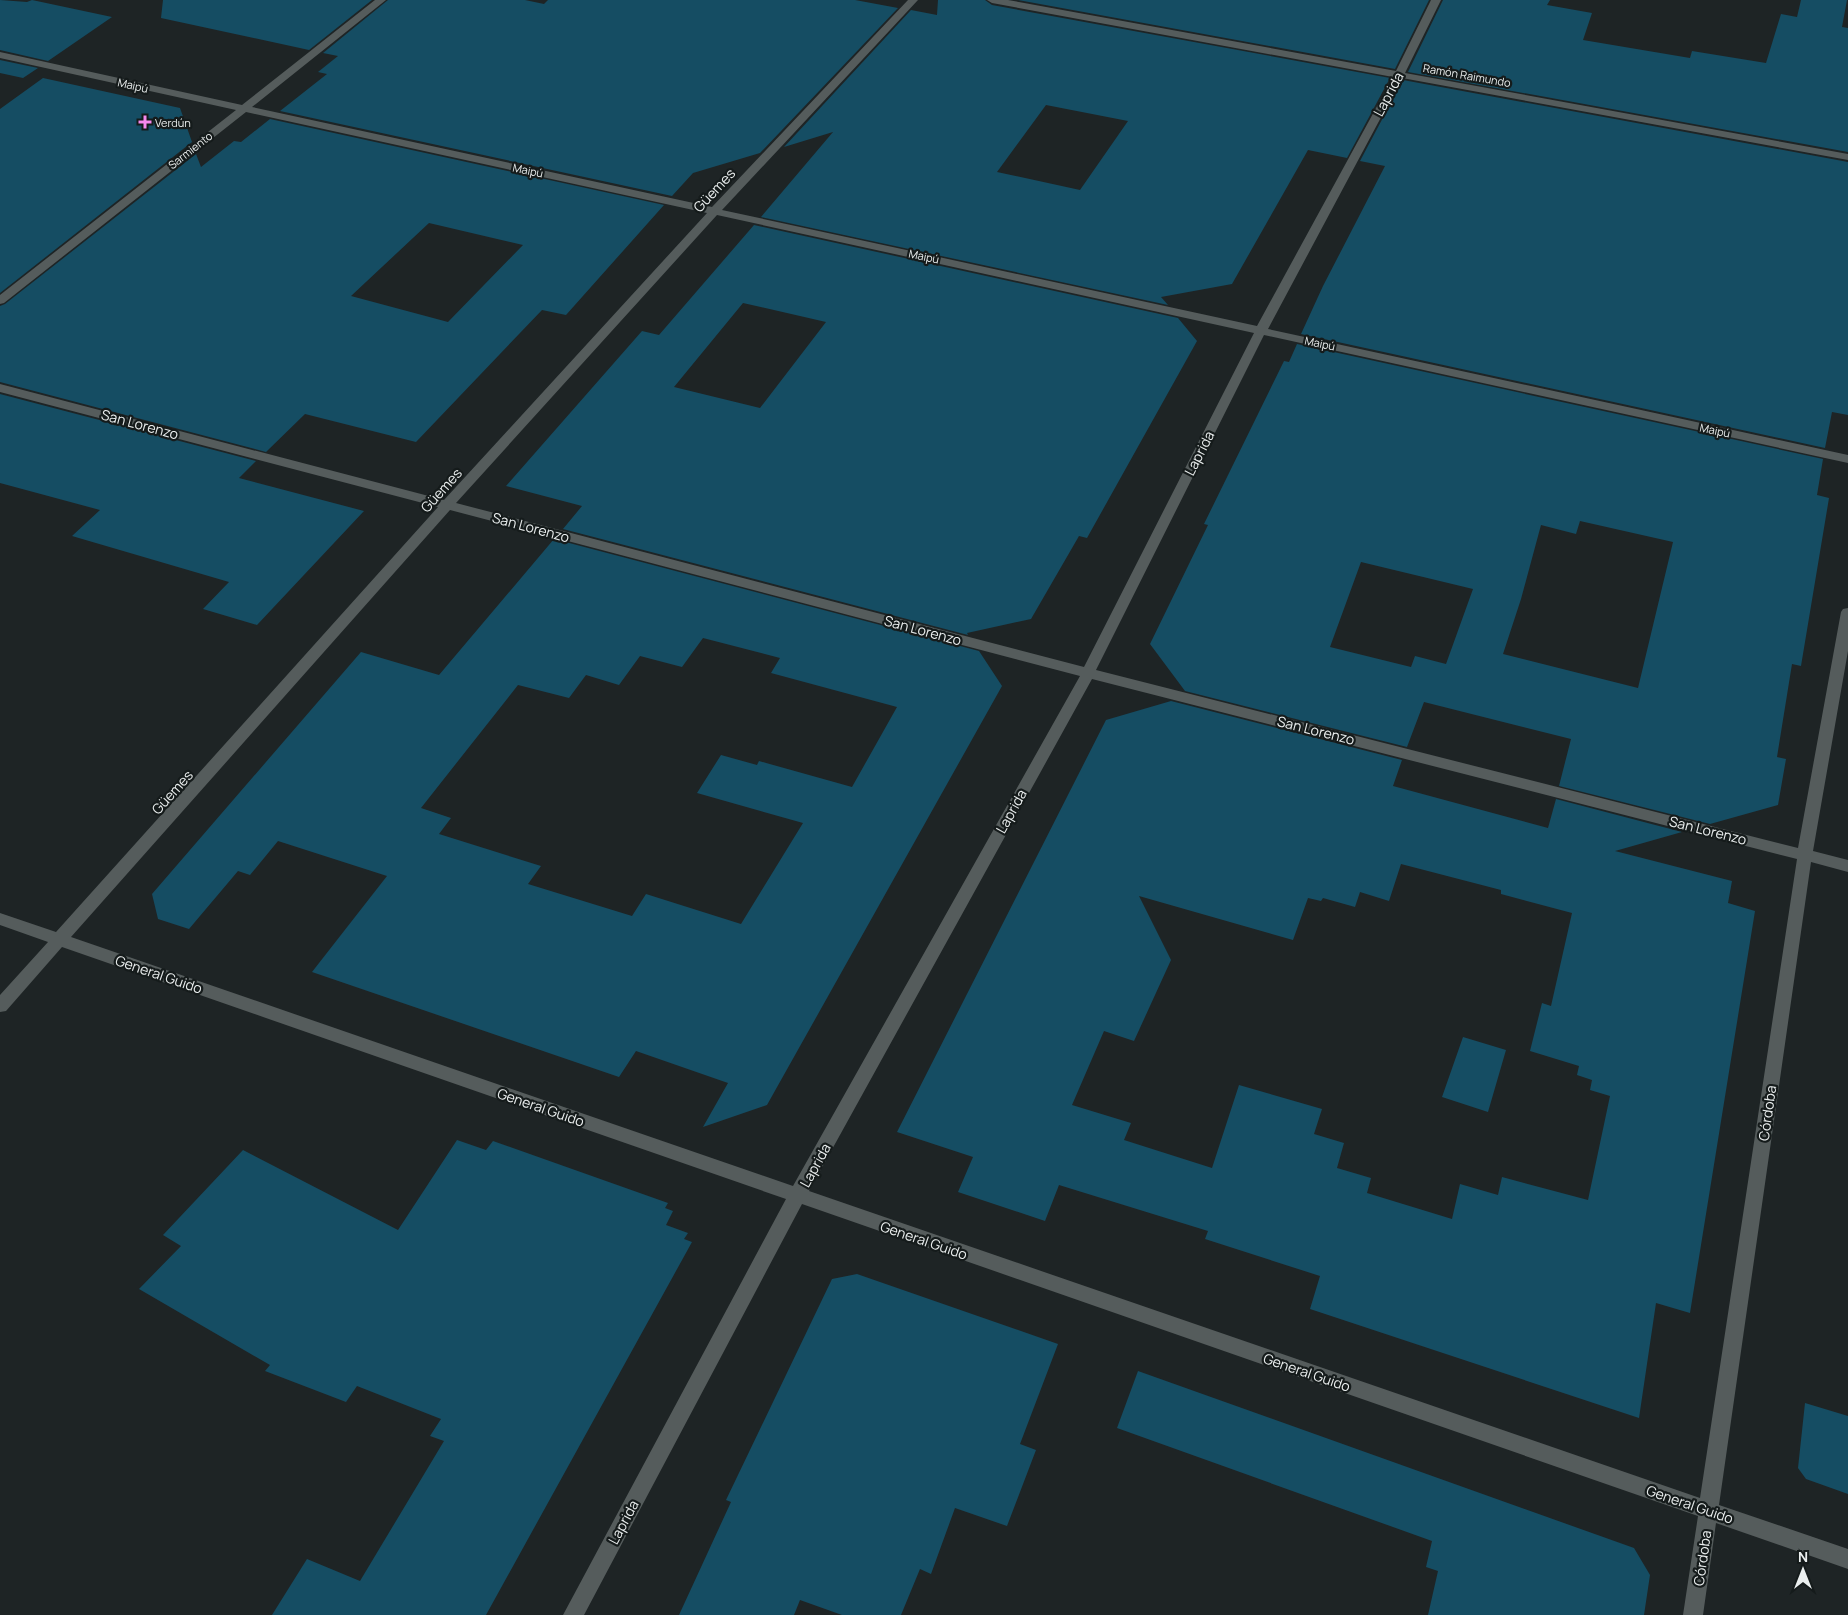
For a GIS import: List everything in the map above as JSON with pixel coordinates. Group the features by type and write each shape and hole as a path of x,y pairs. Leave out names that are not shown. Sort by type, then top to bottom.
{"street":[{"name":"Sarmiento","path":"0,301 382,0"},
{"name":"Güemes","path":"0,1006 447,505 716,210 913,0"},
{"name":"Ramón Raimundo","path":"992,0 1848,157"},
{"name":"Laprida","path":"573,1615 797,1196 1088,673 1261,330 1399,75 1436,0"},
{"name":"Maipú","path":"0,55 1848,459"},
{"name":"San Lorenzo","path":"0,388 1088,673 1848,866"},
{"name":"Córdoba","path":"1694,1615 1806,854 1848,612"},
{"name":"General Guido","path":"0,919 1848,1559"}],"building":[{"path":"0,0 27,2 32,0 112,17 48,61 0,50"},
{"path":"163,0 372,0 309,50 161,18"},
{"path":"388,0 525,0 544,4 548,0 855,0 898,8 760,153 693,173 672,196 280,111 327,74 318,72 338,56 323,53"},
{"path":"938,0 985,0 992,5 1390,78 1347,158 1308,150 1232,284 1161,297 1168,305 761,217 833,132 784,147 911,10 937,15","holes":["1046,105 1128,121 1080,190 997,172"]},
{"path":"1018,0 1429,0 1395,69"},
{"path":"1443,0 1550,0 1547,5 1592,13 1583,40 1690,58 1692,51 1766,63 1781,14 1797,17 1801,0 1847,0 1842,27 1848,28 1848,152 1408,72"},
{"path":"0,60 38,68 23,78 0,73"},
{"path":"43,78 180,108 192,142 0,293 0,109"},
{"path":"1403,80 1848,162 1848,415 1832,412 1825,448 1301,334 1323,286 1385,166 1360,161"},
{"path":"270,119 664,205 566,315 542,310 416,442 305,414 266,452 0,382 0,306 196,154 201,167 234,141 241,142","holes":["429,223 523,245 448,322 351,296"]},
{"path":"754,225 1178,318 1197,341 1087,538 1079,536 1031,619 967,633 968,635 563,529 582,506 506,486 642,331 659,335","holes":["743,303 826,322 760,408 674,387"]},
{"path":"1297,344 1823,459 1817,495 1829,498 1801,666 1792,664 1777,757 1786,759 1778,805 1710,824 1559,786 1571,739 1424,702 1407,747 1185,691 1150,644 1208,525 1204,524 1284,361 1289,362","holes":["1580,521 1673,542 1638,688 1503,654 1521,599 1541,525 1576,534","1361,562 1473,589 1446,664 1415,656 1411,667 1330,647"]},
{"path":"0,394 256,461 239,478 364,511 257,625 203,609 229,582 72,536 100,510 0,483"},
{"path":"554,539 979,651 1002,686 767,1105 703,1127 728,1083 636,1051 619,1077 312,972 387,876 278,841 250,875 238,871 189,929 158,919 152,894 361,652 439,675","holes":["703,638 780,658 771,673 897,707 852,787 759,761 757,765 721,755 697,793 803,823 741,924 646,894 632,916 528,884 541,866 439,834 451,818 421,808 518,685 569,698 586,675 619,685 640,656 682,667"]},
{"path":"1171,701 1402,760 1393,786 1548,828 1556,799 1682,832 1615,851 1732,881 1728,903 1755,911 1690,1313 1656,1303 1639,1418 1310,1309 1320,1276 1205,1239 1208,1231 1059,1185 1045,1221 958,1192 973,1157 897,1132 1106,720","holes":["1401,864 1501,890 1501,894 1572,913 1551,1006 1542,1003 1530,1051 1579,1066 1577,1075 1592,1080 1590,1090 1610,1096 1588,1200 1502,1177 1498,1195 1460,1184 1452,1219 1367,1193 1371,1178 1337,1168 1344,1143 1314,1134 1322,1109 1239,1085 1212,1168 1124,1140 1131,1123 1072,1105 1104,1031 1134,1041 1171,960 1139,896 1293,940 1308,898 1321,901 1323,898 1355,907 1360,892 1389,901"]},
{"path":"1463,1037 1506,1050 1488,1112 1442,1097"},
{"path":"457,1140 486,1150 493,1141 668,1203 665,1208 673,1211 666,1225 688,1233 684,1239 692,1242 486,1615 272,1615 307,1559 360,1581 444,1441 430,1436 441,1419 357,1386 346,1402 265,1371 270,1365 139,1289 181,1246 163,1235 243,1150 398,1230"},
{"path":"857,1274 1058,1344 1020,1444 1036,1450 1007,1526 955,1508 931,1574 920,1569 901,1615 842,1615 800,1600 794,1615 679,1615 731,1502 726,1500 832,1279"},
{"path":"1138,1371 1634,1548 1650,1575 1644,1615 1428,1615 1438,1571 1426,1567 1432,1541 1117,1428"},
{"path":"1805,1403 1848,1416 1848,1494 1806,1479 1798,1468"}],"place":[{"name":"Verdún","path":"145,122"}]}
